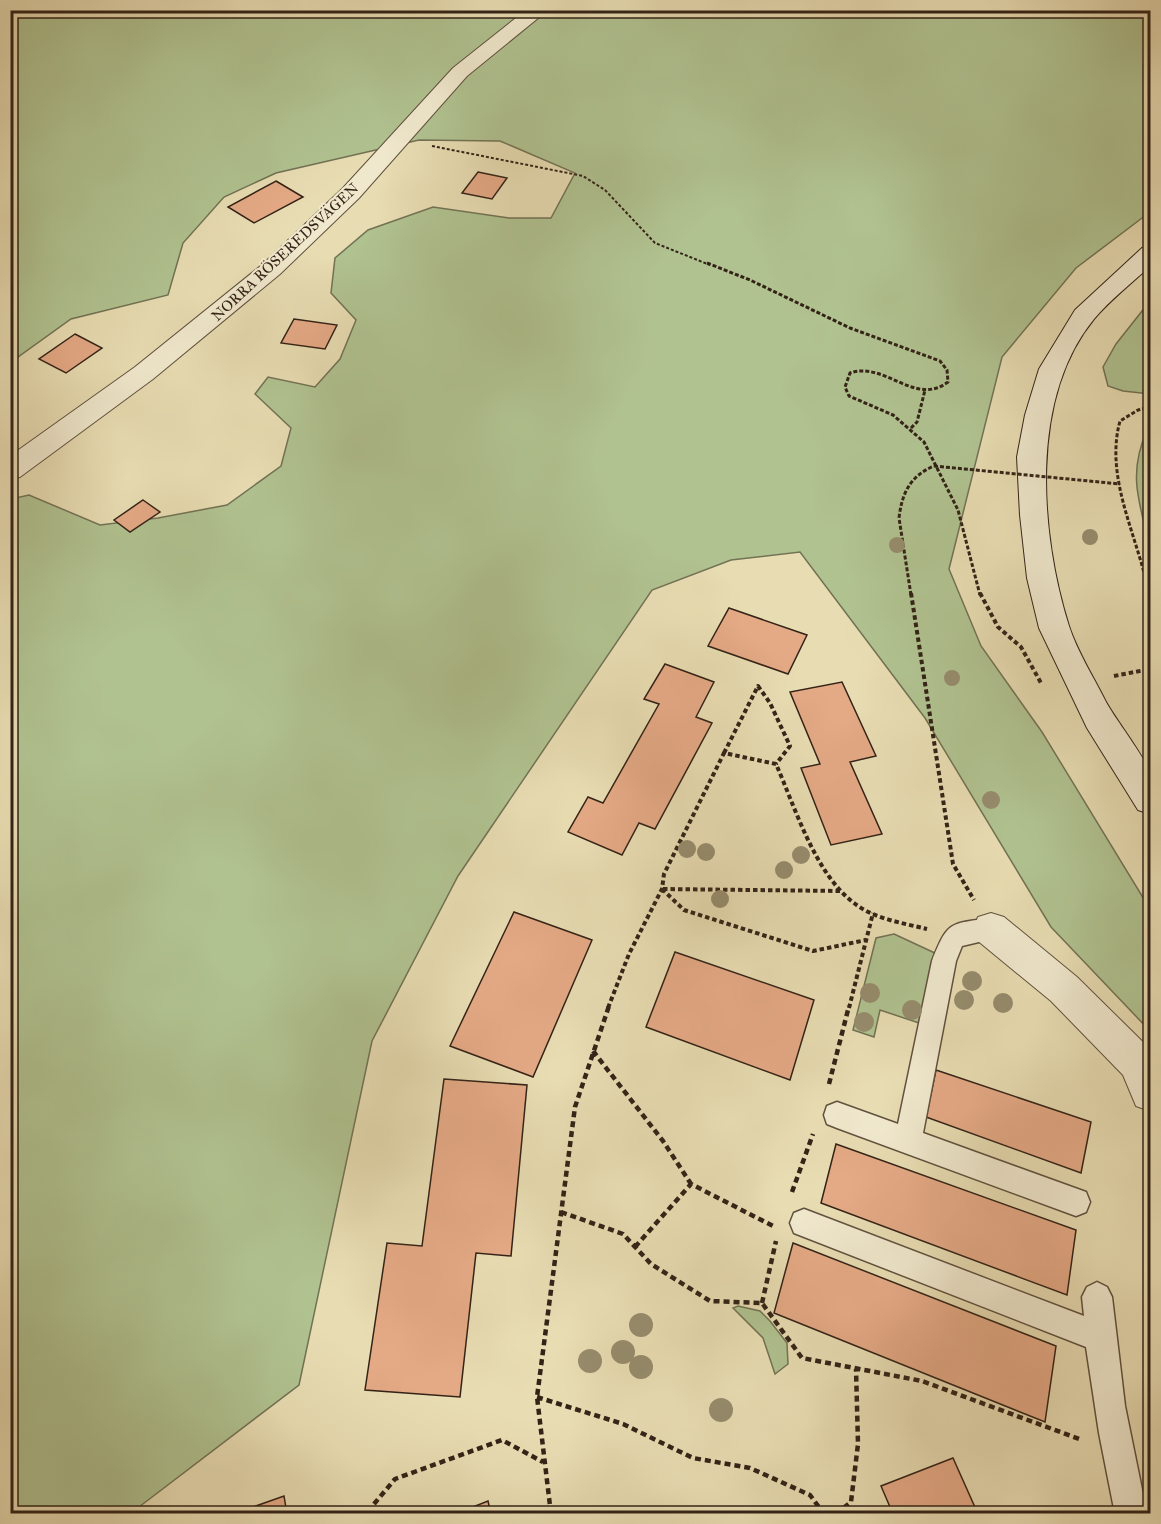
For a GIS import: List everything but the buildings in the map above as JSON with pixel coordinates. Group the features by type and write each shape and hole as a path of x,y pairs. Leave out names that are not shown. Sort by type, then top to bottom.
{"street":[{"name":"NORRA RÖSEREDSVÄGEN","path":"10,470 135,382 206,327 352,193 396,140 462,71 539,10"},
{"path":"1150,254 1084,315 1052,369 1038,415 1031,458 1034,515 1042,578 1054,628 1098,719 1150,800"},
{"path":"991,929 1064,989 1137,1062 1150,1092"}],"lane":[{"path":"908,1141 944,961 953,938 963,933 991,929"},
{"path":"829,1113 1076,1202"},
{"path":"804,1223 1099,1337"},
{"path":"1097,1297 1099,1337 1118,1456 1131,1514"}],"path":[{"path":"396,140 563,171 600,184 616,198 644,234 655,243 750,279 850,328 940,361 946,370 948,382 935,389 925,390 869,370 850,373 844,383 849,396 893,415 911,428 924,442 958,510 980,594 998,627 1021,647 1043,687 1145,670 1150,659"},
{"path":"911,428 917,422 925,390"},
{"path":"1150,407 1138,410 1120,420 1114,446 1120,484 1146,568 1150,598"},
{"path":"991,929 953,864 899,518 901,495 921,470 934,466 1120,484"},
{"path":"551,1514 537,1397 575,1107 592,1051 629,954 662,889 664,874 758,686 770,703 790,746 776,764"},
{"path":"724,753 776,764"},
{"path":"776,764 829,879 841,891 854,903 873,913 953,938"},
{"path":"662,889 841,891"},
{"path":"662,889 684,910 813,951 866,940"},
{"path":"791,1197 829,1113 873,913"},
{"path":"592,1051 663,1141 691,1184 779,1229 762,1303 802,1358 922,1381 1058,1430 1118,1456"},
{"path":"635,1247 691,1184"},
{"path":"561,1212 623,1234 651,1264 710,1301 762,1303"},
{"path":"836,1514 851,1502 858,1444 856,1368"},
{"path":"537,1397 623,1424 693,1458 750,1468 810,1495 824,1514"},
{"path":"374,1514 374,1504 395,1479 502,1440 544,1462"}],"green space":[{"path":"11,11 1150,11 1150,212 1076,268 1002,357 949,569 981,646 1042,732 1150,909 1150,1031 1051,927 925,718 800,552 731,560 652,590 458,876 372,1041 299,1385 135,1510 135,1513 11,1513 11,499 29,495 100,525 158,518 227,505 281,466 291,428 255,394 268,377 315,387 340,359 356,320 331,293 335,258 368,230 433,207 509,218 551,218 575,173 500,141 419,140 276,173 224,197 183,243 168,295 71,319 11,362"},
{"path":"1150,301 1150,394 1123,391 1108,386 1103,367 1116,344"},
{"path":"1150,427 1150,547 1139,501 1137,474 1142,444"},
{"path":"894,934 937,954 919,1023 880,1010 874,1037 853,1030 876,938"},
{"path":"738,1306 760,1311 787,1343 788,1364 775,1374 763,1338 733,1308"}]}
